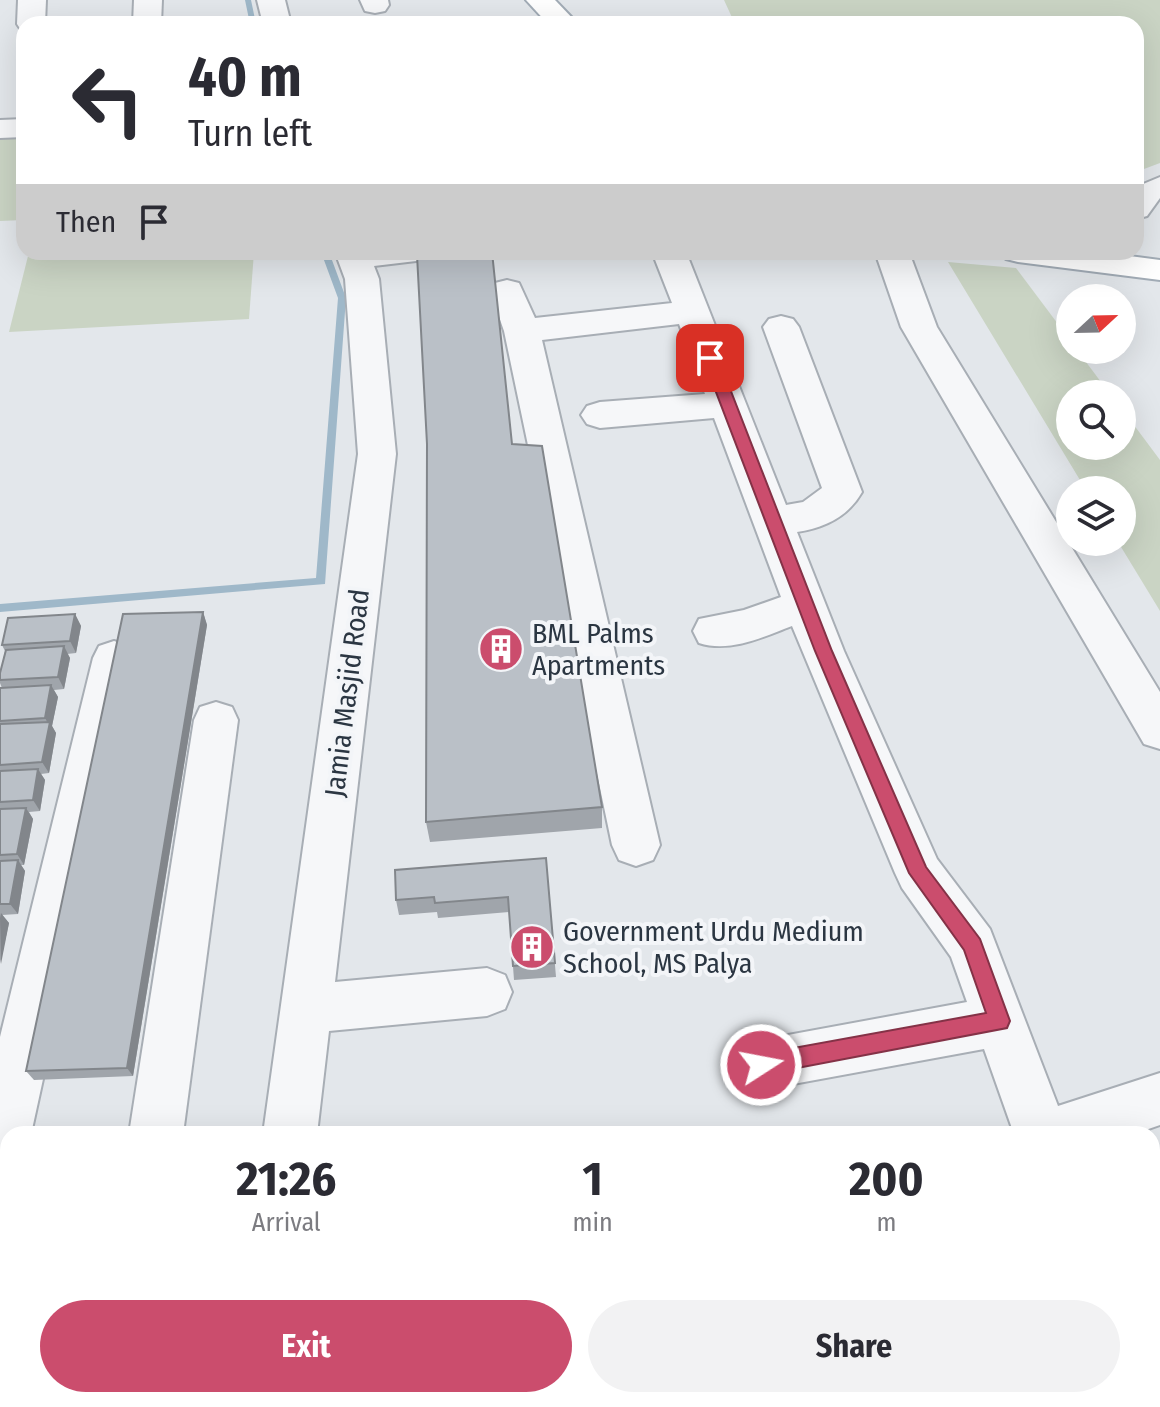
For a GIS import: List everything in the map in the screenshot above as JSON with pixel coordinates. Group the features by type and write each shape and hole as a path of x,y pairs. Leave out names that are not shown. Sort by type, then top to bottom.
{"main road":[{"path":"512,0 527,16"},
{"path":"540,0 556,16"},
{"path":"1081,260 1160,270"}],"street":[{"path":"1144,198 1150,190 1160,186"},
{"name":"Jamia Masjid Road","path":"291,1126 377,454 362,279 355,260"},
{"path":"672,260 806,605 919,873 972,945 1038,1126"},
{"path":"895,260 919,327 1160,731"},
{"path":"507,291 522,331 636,845"},
{"path":"522,331 692,312"},
{"path":"774,521 814,515 843,492 781,327"},
{"path":"600,415 729,404"},
{"path":"714,631 746,626 806,605"},
{"path":"6,1126 114,658"},
{"path":"157,1126 216,720"},
{"path":"307,1009 487,992"},
{"path":"761,1065 1000,1021"},
{"path":"1078,1126 1160,1099"}],"green space":[{"path":"724,0 1160,0 1160,163 1144,169 1144,16 731,16"},
{"path":"16,135 16,220 0,221 0,136"},
{"path":"27,260 253,260 249,319 9,332"},
{"path":"948,262 1016,268 1056,321 1056,364 1088,364 1100,380 1056,380 1056,440"},
{"path":"1136,428 1160,460 1160,611 1127,556 1136,556 1136,476 1078,476 1068,460 1136,460"}],"building":[{"name":"BML Palms Apartments","path":"417,260 493,260 512,444 542,446 602,807 426,822 427,444"},
{"path":"203,612 127,1068 26,1071 123,614"},
{"path":"75,614 70,641 2,645 8,618"},
{"path":"64,646 58,677 0,680 6,650"},
{"path":"51,685 45,718 0,721 0,688"},
{"path":"50,722 42,762 0,765 0,724"},
{"path":"38,769 33,800 0,802 0,771"},
{"path":"26,808 17,854 0,855 0,809"},
{"name":"Government Urdu Medium School, MS Palya","path":"546,858 555,963 513,966 508,897 435,903 434,897 396,900 395,870"},
{"path":"18,860 10,904 0,904 0,861"}],"waterway":[{"path":"248,0 251,16"},
{"path":"0,608 321,581 342,298 328,260"}],"place":[{"name":"BML Palms Apartments","path":"501,649"},
{"name":"Government Urdu Medium School, MS Palya","path":"532,947"}],"route":[{"path":"710,358 823,651 919,873 972,945 1000,1021 761,1065"}]}
